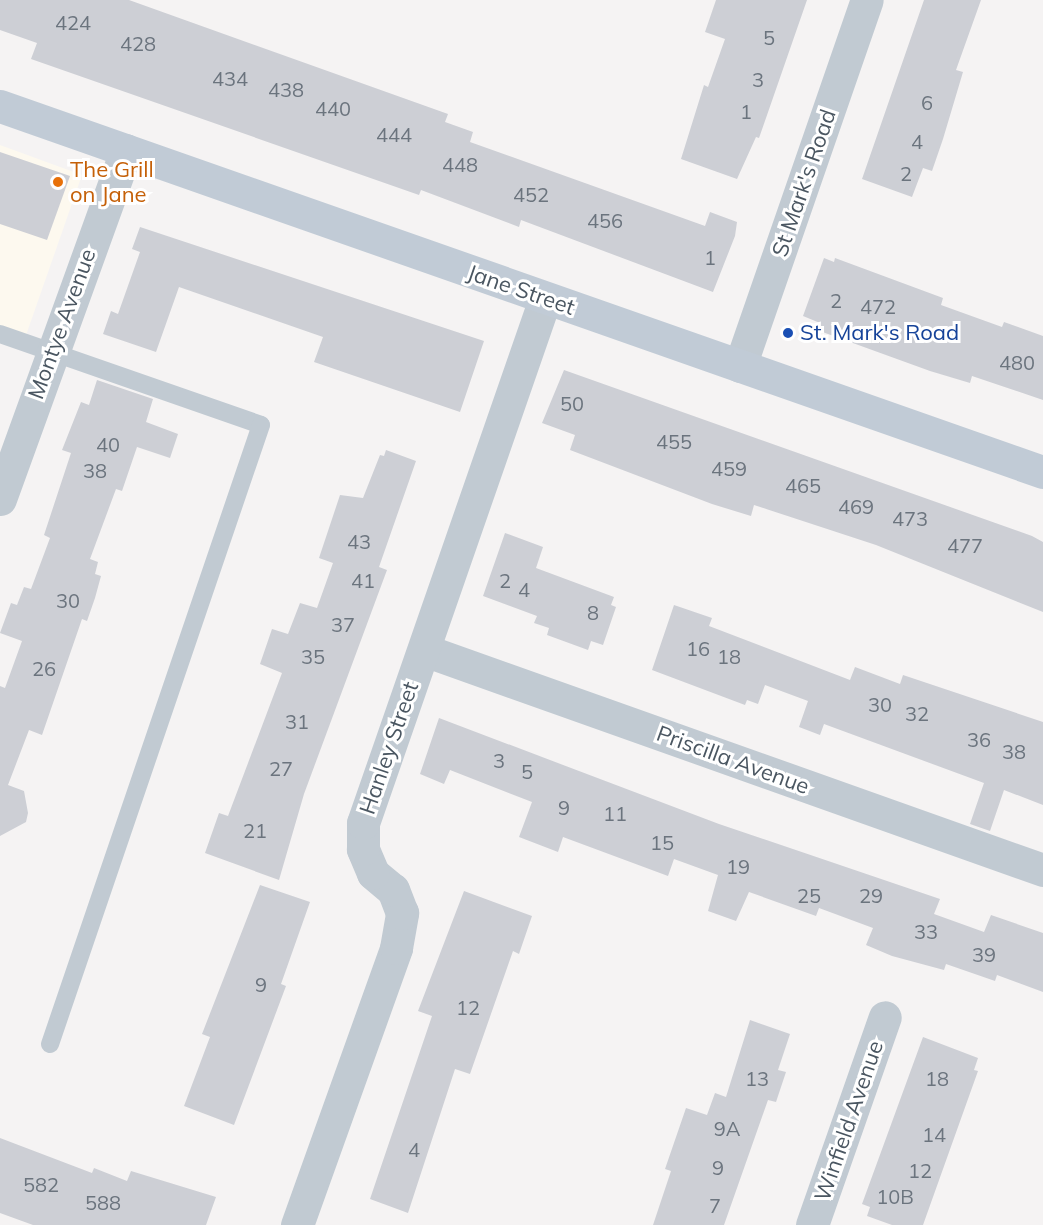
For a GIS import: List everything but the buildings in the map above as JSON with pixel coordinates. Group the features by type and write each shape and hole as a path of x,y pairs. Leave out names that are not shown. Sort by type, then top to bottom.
{"main road":[{"name":"Jane Street","path":"0,106 1043,472"}],"street":[{"name":"St Mark's Road","path":"740,366 867,0"},
{"name":"Montye Avenue","path":"0,499 51,352 126,150"},
{"name":"Hanley Street","path":"297,1225 396,948 402,913 393,890 373,873 363,849 363,823 545,299"},
{"name":"Priscilla Avenue","path":"424,650 1043,870"},
{"name":"Winfield Avenue","path":"812,1225 885,1017"}],"lane":[{"path":"0,334 261,425 50,1044"}],"shaded area":[{"path":"0,145 82,175 24,341 0,333"}],"place":[{"name":"The Grill on Jane","path":"58,182"},
{"name":"St. Mark's Road","path":"788,333"}]}
